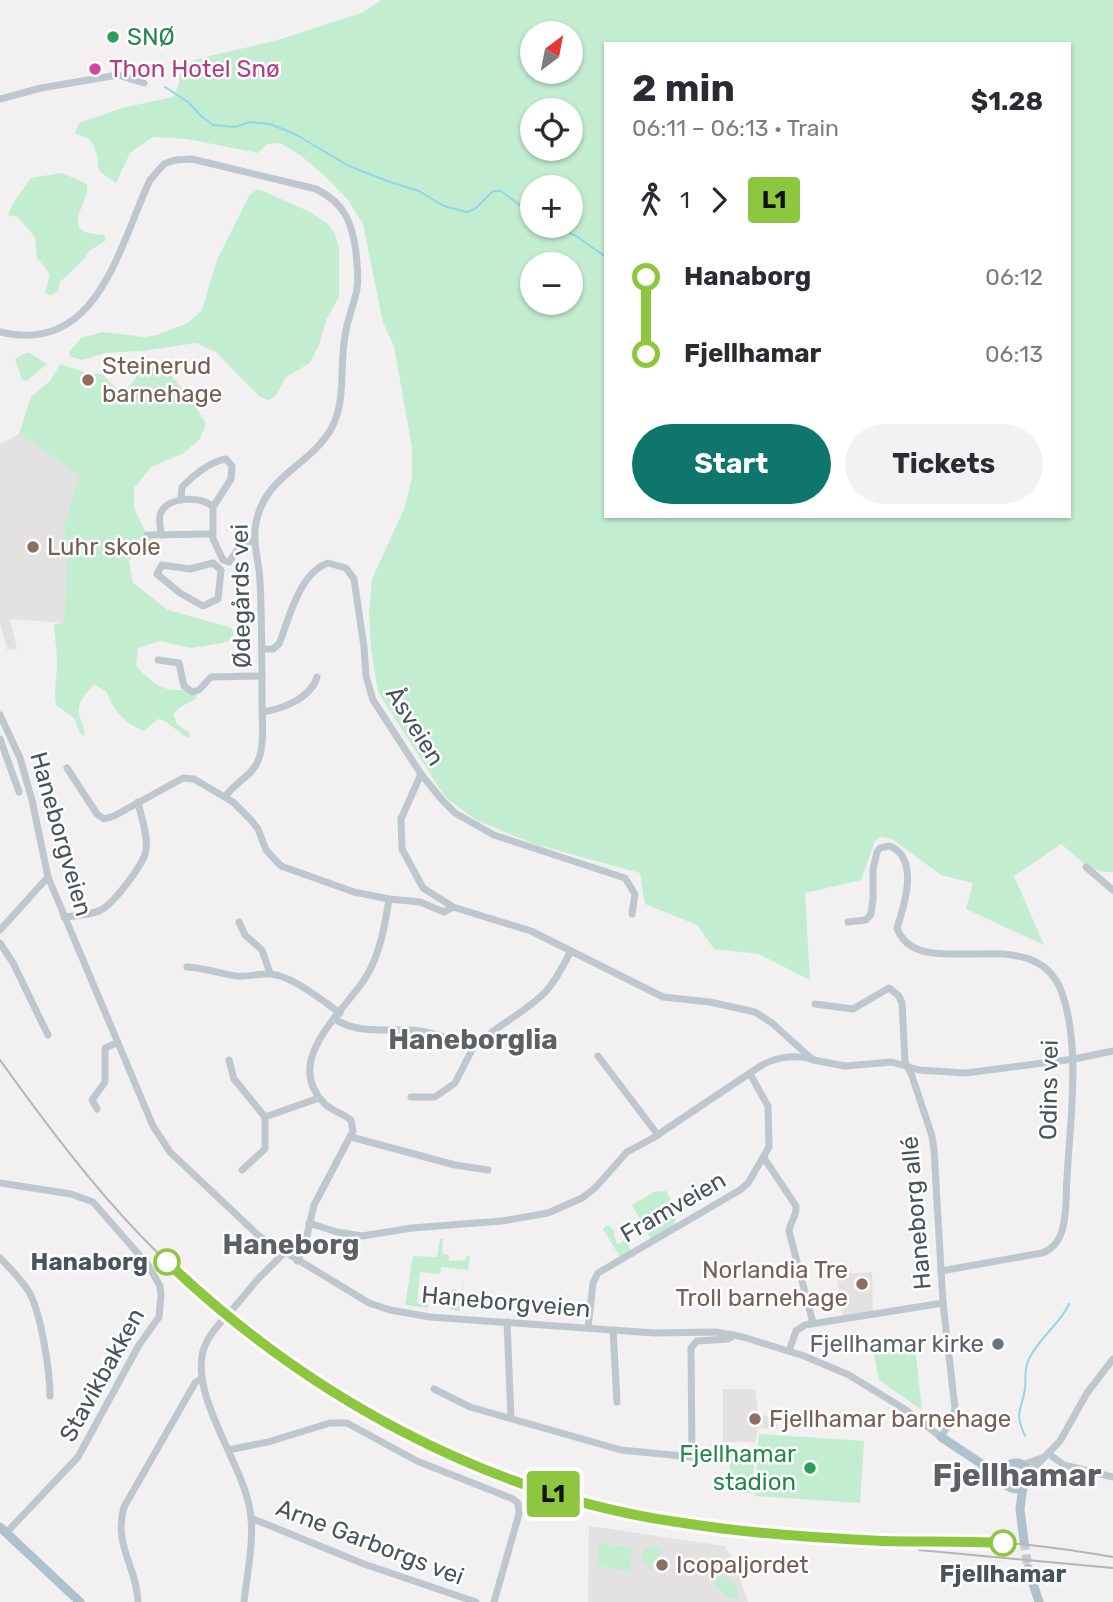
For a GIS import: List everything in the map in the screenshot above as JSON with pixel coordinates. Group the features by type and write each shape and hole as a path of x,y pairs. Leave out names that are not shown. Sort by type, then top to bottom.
{"main road":[{"name":"Haneborgveien","path":"941,1437 1003,1478"},
{"name":"Haneborgveien","path":"982,1462 1008,1466"},
{"path":"1020,1509 1023,1486 1028,1474 1022,1465 1015,1463 1008,1466 1003,1478 1012,1488 1020,1509 1024,1541"},
{"path":"1012,1488 1023,1486"},
{"path":"3,1529 80,1602"},
{"path":"1028,1568 1039,1602"}],"street":[{"path":"0,99 41,88 118,75 144,83"},
{"name":"Ødegårds vei","path":"0,332 27,336 50,332 69,324 87,310 104,284 150,180 159,168 169,162 184,159 202,162 308,187 334,200 345,211 352,226 358,270 357,289 345,334 341,399 337,416 328,434 309,454 282,475 266,496 256,521 254,541 260,582 262,649 262,747 258,761 251,771 232,786 226,796"},
{"path":"181,500 182,487 215,462 226,459 232,466 231,480 213,507 212,534 218,554 220,563 221,570 218,600 203,606 180,593 157,573 162,565 190,569 213,563 220,563 229,562 243,542 254,541"},
{"path":"162,535 162,512 169,503 181,500 205,501 213,507"},
{"path":"147,535 212,534"},
{"name":"Åsveien","path":"262,649 273,649 279,645 304,586 314,571 328,563 346,568 354,579 373,700 421,774 456,813 494,835 625,877 635,894 632,914"},
{"path":"158,660 179,663 184,686 192,692 200,690 211,677 262,676"},
{"path":"262,712 282,708 306,694 313,688 317,677"},
{"name":"Haneborgveien","path":"0,715 20,758 48,877 161,1141 248,1226 284,1253 361,1299 390,1310 430,1317 613,1330 734,1335 789,1350 855,1377 906,1410 941,1437"},
{"path":"0,739 19,792"},
{"path":"67,768 101,818 114,816 183,778 194,779 226,796 251,820 258,829 266,850 281,866 354,891 389,899 420,902 444,912 453,907"},
{"path":"421,774 401,818 401,849 424,888 453,907 531,932 663,997 710,1002 755,1012 772,1023 812,1058"},
{"path":"64,917 101,910 109,904 137,868 146,852 138,802"},
{"name":"Odins vei","path":"848,922 866,920 871,914 873,869 877,852 884,846 895,848 905,860 907,877 904,905 897,928 900,936 914,946 946,956 1017,954 1037,962 1051,975 1062,993 1074,1059 1066,1199 1058,1244 1042,1253 941,1271"},
{"path":"1086,867 1113,890"},
{"path":"0,930 48,877"},
{"path":"297,1261 304,1250 314,1205 353,1131 352,1120 331,1109 319,1098 309,1069 320,1035 355,993 373,964 389,899"},
{"path":"239,922 245,935 262,950 270,973"},
{"path":"0,943 13,963 48,1035"},
{"path":"411,1097 435,1097 455,1083 473,1048 485,1036 540,997 554,981 571,951"},
{"path":"187,967 252,977 270,973 305,989 354,1029 419,1031 441,1035 473,1048"},
{"name":"Haneborg allé","path":"815,1004 853,1009 884,990 892,989 899,996 904,1011 907,1066 932,1136 943,1303 955,1408 953,1418 941,1437"},
{"path":"97,1109 92,1100 105,1082 105,1048 117,1042"},
{"path":"309,1223 362,1236 412,1228 502,1221 548,1213 582,1198 595,1188 627,1152 658,1135 776,1058 799,1056 845,1066 882,1062 944,1073 966,1073 1074,1059 1113,1051"},
{"path":"598,1056 658,1135"},
{"path":"229,1060 234,1079 265,1117 265,1149 242,1170"},
{"name":"Framveien","path":"588,1328 593,1283 598,1273 740,1190 748,1183 764,1158 769,1147 768,1106 750,1074"},
{"path":"265,1117 319,1098"},
{"path":"351,1137 455,1165 488,1170"},
{"path":"764,1158 796,1206 796,1214 789,1231 813,1323"},
{"name":"Stavikbakken","path":"0,1183 62,1192 93,1202 148,1265 160,1286 161,1295 159,1317 131,1357 78,1457 3,1529"},
{"path":"244,1602 251,1518 244,1488 202,1378 204,1348 220,1323 284,1253"},
{"path":"0,1258 25,1286 34,1305 45,1354 50,1396"},
{"path":"789,1350 798,1329 813,1323 943,1303"},
{"path":"507,1322 510,1418"},
{"path":"613,1330 617,1402"},
{"path":"434,1389 470,1407 621,1450 692,1457 691,1348 695,1342 728,1339 734,1335"},
{"path":"1028,1474 1065,1434 1101,1372 1113,1360"},
{"path":"138,1602 135,1583 121,1541 124,1507 183,1404 197,1381 202,1378"},
{"path":"228,1450 268,1442 330,1423 347,1423 417,1461 513,1499 518,1503 519,1514 494,1602"},
{"path":"1022,1465 1048,1455"},
{"path":"1048,1455 1064,1465 1113,1477"},
{"name":"Arne Garborgs vei","path":"251,1518 364,1564 476,1602"}],"shaded area":[{"name":"Luhr skole","path":"19,434 82,477 64,526 67,569 64,623 10,619 17,649 7,650 0,622 0,444"},
{"path":"872,1272 873,1311 843,1317 836,1275"},
{"path":"723,1389 755,1389 758,1411 763,1416 776,1417 778,1429 758,1428 755,1442 723,1442"},
{"name":"Icopaljordet","path":"589,1526 725,1546 735,1564 748,1602 588,1602"}],"green space":[{"path":"381,0 1113,0 1113,872 1091,867 1061,844 1014,876 1044,945 966,909 973,883 941,875 892,839 881,837 875,841 861,880 805,893 810,980 759,954 714,949 697,925 645,904 640,873 534,844 476,820 445,797 378,692 371,649 369,613 372,579 405,507 412,477 412,448 394,346 383,323 363,224 348,200 326,177 300,155 280,143 267,144 258,153 187,139 153,137 130,153 116,183 99,171 97,154 91,140 75,133 79,123 122,108 173,97 181,72 197,59 278,40 364,12"},
{"path":"62,173 87,184 79,215 79,227 85,232 105,235 105,241 89,251 60,282 58,291 51,295 45,294 50,274 37,258 35,237 18,217 8,215 31,178"},
{"path":"258,189 308,211 328,224 339,247 339,297 326,320 319,345 310,363 286,377 275,397 268,400 260,397 216,352 196,343 105,353 82,360 69,356 81,338 103,332 144,337 188,323 202,310 217,260 250,194"},
{"path":"26,353 47,364 26,381 22,380 15,359"},
{"path":"161,363 190,398 206,424 200,439 184,453 151,467 134,488 134,508 147,535 154,539 155,546 138,549 129,561 133,583 168,610 232,628 234,634 227,642 191,648 160,641 138,648 136,666 157,685 178,690 198,689 196,699 173,714 177,724 190,733 189,738 158,719 144,731 137,728 116,710 107,692 94,684 80,705 79,714 84,736 74,718 56,705 57,659 54,624 64,623 67,569 64,526 78,480 82,477 19,434 31,397 50,381 60,364 91,374 102,374 117,389 125,390 135,380 139,367"},
{"path":"666,1191 676,1209 676,1225 651,1239 632,1205 654,1192"},
{"path":"607,1225 613,1229 617,1244 626,1240 631,1251 620,1257 603,1229"},
{"path":"440,1239 443,1239 442,1253 449,1255 449,1261 465,1260 466,1256 470,1256 468,1270 441,1267 440,1274 420,1272 417,1303 428,1304 428,1308 405,1305 413,1256 437,1257"},
{"path":"464,1281 460,1311 450,1310 452,1289 461,1294"},
{"path":"914,1338 922,1410 879,1380 872,1344"},
{"name":"Fjellhamar stadion","path":"759,1434 864,1441 860,1503 755,1496"},
{"path":"731,1449 755,1450 752,1493 728,1492"},
{"path":"599,1543 632,1548 630,1571 597,1566"},
{"path":"651,1546 663,1550 649,1569 642,1558 643,1552"},
{"path":"698,1556 709,1558 718,1571 708,1578 694,1566"},
{"path":"721,1575 734,1583 738,1597 729,1599 714,1583"}],"waterway":[{"path":"165,87 188,102 213,125 235,127 250,122 270,124 295,134 349,166 419,191 444,206 467,212 475,209 493,191 501,191 520,205"},
{"path":"579,238 604,256"},
{"path":"1025,1436 1019,1412 1028,1361 1069,1304"}],"tunnel":[{"path":"1024,1541 1028,1568"}],"railway":[{"path":"0,1060 85,1173 141,1236 198,1291 260,1341 326,1387 394,1427 466,1462 541,1490 618,1511 696,1525 842,1539 1018,1544 1113,1557"},
{"path":"919,1550 1113,1568"}],"train":[{"name":"L1","path":"167,1262 257,1339 346,1400 438,1449 534,1488 619,1512 716,1528 855,1540 1003,1543"}],"place":[{"name":"SNØ","path":"113,37"},
{"name":"Thon Hotel Snø","path":"95,69"},
{"name":"Steinerud barnehage","path":"88,380"},
{"name":"Luhr skole","path":"33,547"},
{"name":"Hanaborg","path":"167,1262"},
{"name":"Norlandia Tre Troll barnehage","path":"862,1284"},
{"name":"Fjellhamar kirke","path":"998,1344"},
{"name":"Fjellhamar barnehage","path":"755,1419"},
{"name":"Fjellhamar stadion","path":"810,1468"},
{"name":"Fjellhamar","path":"1003,1543"},
{"name":"Icopaljordet","path":"662,1565"}],"district":[{"name":"Haneborglia","path":"473,1039"},
{"name":"Haneborg","path":"291,1244"},
{"name":"Fjellhamar","path":"1017,1475"}]}
